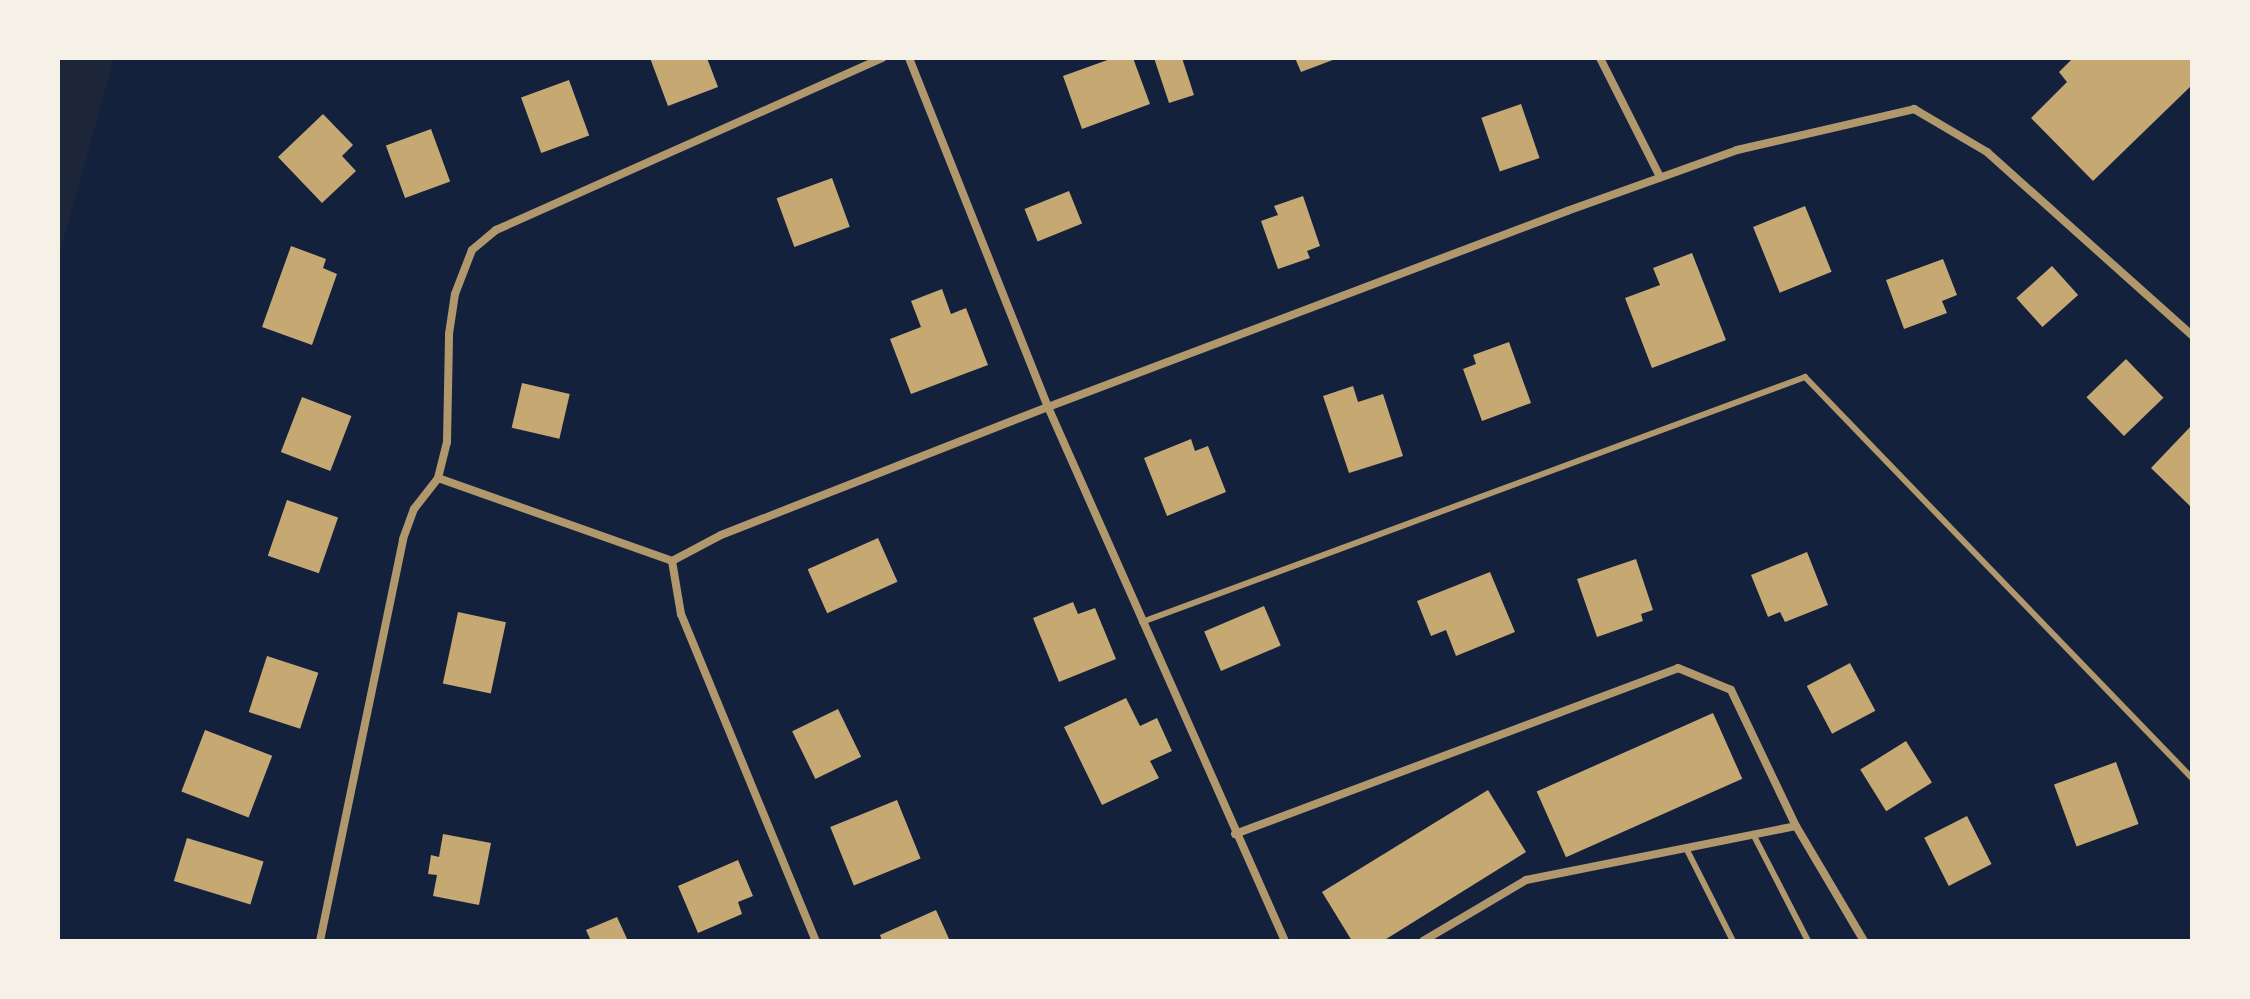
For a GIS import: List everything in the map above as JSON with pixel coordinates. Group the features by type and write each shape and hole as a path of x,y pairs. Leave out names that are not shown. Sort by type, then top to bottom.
{"street":[{"path":"320,941 403,539 414,509 438,478 447,442 449,334 462,269 472,250 496,230 882,58"},
{"path":"909,58 1048,407 1285,941"},
{"path":"1600,58 1660,177"},
{"path":"438,478 672,561 721,535 1048,407 1660,177 1737,150 1914,109 1987,152 2192,335"},
{"path":"672,561 681,614 816,941"},
{"path":"1235,834 1678,668 1731,690 1796,826 1864,941"},
{"path":"1423,941 1526,880 1796,826"}],"lane":[{"path":"1142,622 1805,377 2192,778"},
{"path":"1753,834 1808,941"},
{"path":"1686,848 1733,941"}],"shaded area":[{"path":"58,58 114,58 58,260"}],"building":[{"path":"650,58 707,58 718,87 668,106"},
{"path":"1113,58 1133,58 1150,104 1082,129 1063,76"},
{"path":"1154,58 1182,58 1194,95 1169,103"},
{"path":"1295,58 1338,58 1301,72"},
{"path":"2073,58 2192,58 2192,85 2093,181 2031,118 2067,82 2059,72"},
{"path":"569,80 589,135 541,153 521,97"},
{"path":"1521,104 1540,158 1500,172 1481,118"},
{"path":"323,114 353,145 342,156 356,171 322,203 278,157"},
{"path":"431,129 450,182 405,198 386,145"},
{"path":"832,178 850,227 794,247 777,198"},
{"path":"1069,191 1082,223 1038,241 1024,209"},
{"path":"1303,196 1320,246 1307,251 1310,258 1278,269 1261,221 1278,215 1274,206"},
{"path":"1805,206 1832,272 1780,293 1753,227"},
{"path":"291,246 326,259 323,268 337,274 312,345 262,327"},
{"path":"1692,253 1726,340 1652,368 1625,298 1660,285 1653,268"},
{"path":"1943,259 1957,295 1942,301 1947,313 1904,329 1886,280"},
{"path":"2052,266 2078,295 2042,327 2016,298"},
{"path":"942,289 951,314 966,308 988,365 911,394 890,339 921,327 911,301"},
{"path":"1509,342 1531,403 1482,421 1463,369 1476,364 1473,355"},
{"path":"2126,359 2164,398 2124,436 2086,397"},
{"path":"522,383 570,394 559,439 512,428"},
{"path":"1353,386 1358,402 1383,394 1403,456 1349,473 1323,396"},
{"path":"302,397 351,416 330,471 281,452"},
{"path":"2192,425 2192,508 2151,468"},
{"path":"1191,439 1195,451 1208,446 1226,492 1167,516 1144,458"},
{"path":"287,500 338,518 319,573 268,556"},
{"path":"878,538 898,582 827,613 808,569"},
{"path":"1807,552 1828,605 1785,622 1780,612 1768,617 1751,575"},
{"path":"1636,559 1653,610 1641,614 1643,621 1597,637 1577,579"},
{"path":"1490,572 1515,632 1456,656 1446,630 1431,636 1417,601"},
{"path":"1073,602 1078,614 1095,608 1116,659 1059,682 1033,618"},
{"path":"1264,606 1281,646 1221,671 1204,631"},
{"path":"458,612 506,622 491,694 443,683"},
{"path":"267,656 318,673 300,729 249,712"},
{"path":"1850,663 1875,711 1832,734 1807,686"},
{"path":"1126,698 1140,726 1157,718 1172,751 1150,761 1159,778 1102,805 1064,727"},
{"path":"838,709 861,757 815,779 792,731"},
{"path":"1713,713 1742,779 1566,857 1537,792"},
{"path":"205,730 272,756 249,817 181,792"},
{"path":"1906,741 1932,783 1886,811 1860,770"},
{"path":"2116,762 2139,824 2077,847 2054,785"},
{"path":"1488,790 1526,852 1383,941 1352,941 1322,892"},
{"path":"897,800 921,858 854,885 830,827"},
{"path":"1967,816 1992,864 1949,886 1924,838"},
{"path":"443,834 491,843 479,905 433,896 437,875 428,874 431,855 439,857"},
{"path":"187,838 264,861 250,904 174,881"},
{"path":"738,860 753,896 738,902 742,914 698,933 678,886"},
{"path":"936,910 950,941 882,941 880,935"},
{"path":"617,917 628,941 591,941 586,930"}]}
